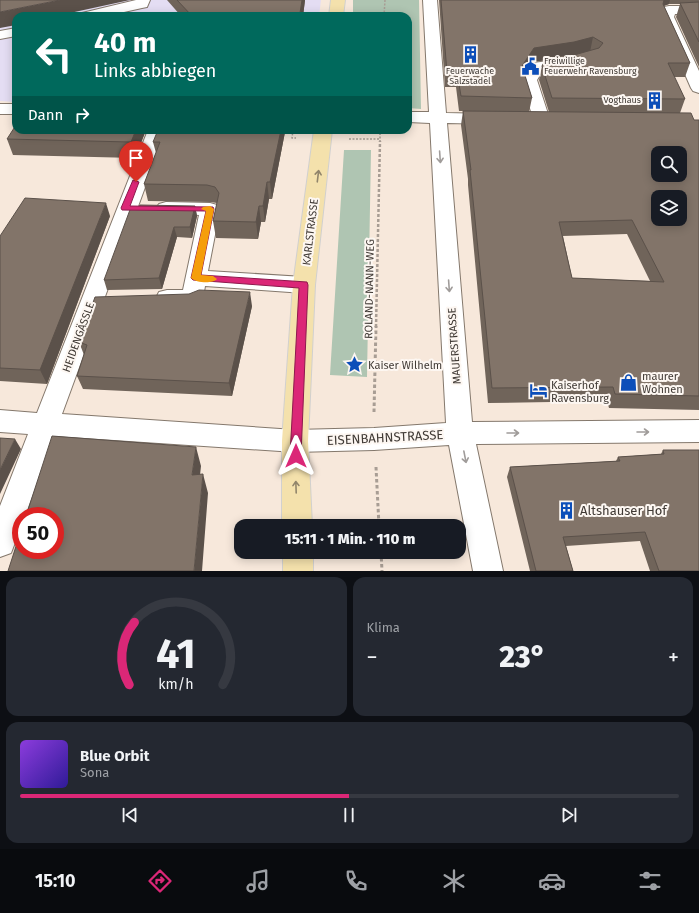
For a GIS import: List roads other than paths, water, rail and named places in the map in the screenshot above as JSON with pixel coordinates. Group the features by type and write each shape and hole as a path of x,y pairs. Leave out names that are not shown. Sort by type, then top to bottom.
{"main road":[{"path":"336,12 338,0"},
{"name":"KARLSTRASSE","path":"297,519 295,440 304,285 323,134"},
{"path":"298,559 298,571"}],"street":[{"path":"94,12 119,6 142,4 143,0"},
{"name":"MAUERSTRASSE","path":"430,0 460,434 488,571"},
{"path":"699,10 669,10 667,17 699,88"},
{"path":"0,35 12,29"},
{"path":"542,120 529,80 538,66 571,63 584,60"},
{"path":"0,109 12,109"},
{"path":"412,117 504,119"},
{"name":"HEIDENGÄSSLE","path":"0,543 47,424 125,208 154,134"},
{"path":"125,208 210,209 192,298 146,299"},
{"path":"196,278 304,285"},
{"path":"91,300 115,300"},
{"name":"EISENBAHNSTRASSE","path":"0,421 295,440 374,439 460,434 699,431"}],"place":[{"name":"Feuerwache Salzstadel","path":"470,54"},
{"name":"Freiwillige Feuerwehr Ravensburg","path":"531,66"},
{"name":"Vogthaus","path":"654,100"},
{"name":"Kaiser Wilhelm","path":"355,365"},
{"name":"maurer Wohnen","path":"629,382"},
{"name":"Kaiserhof Ravensburg","path":"538,391"},
{"name":"Altshauser Hof","path":"567,510"}]}
